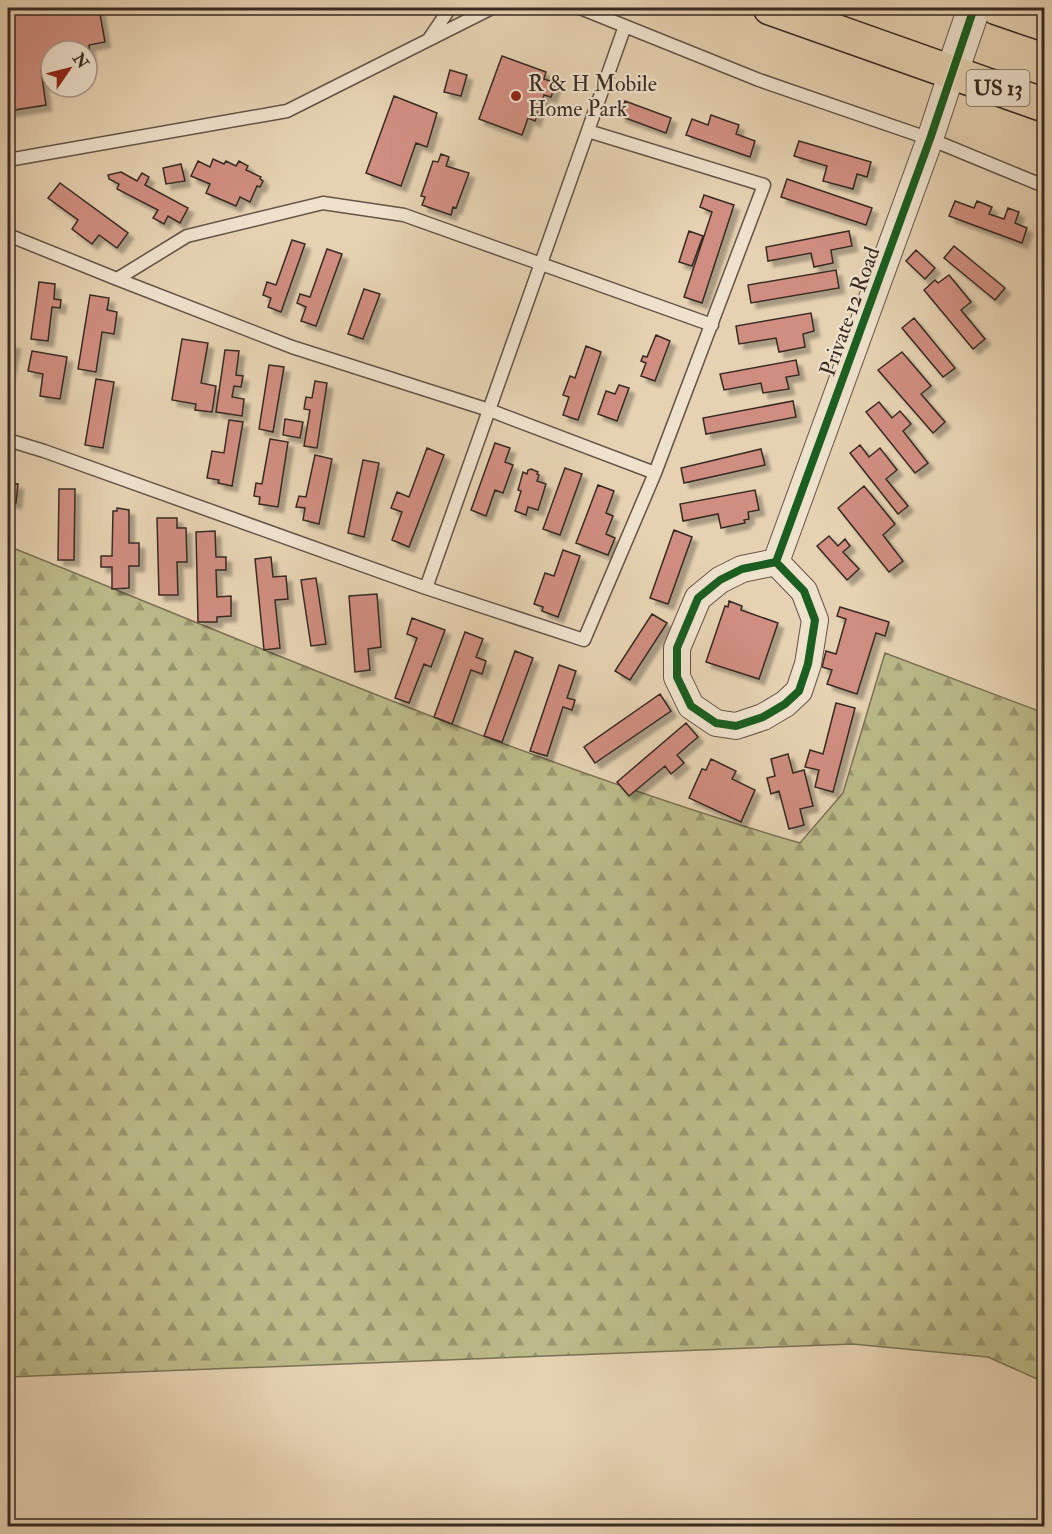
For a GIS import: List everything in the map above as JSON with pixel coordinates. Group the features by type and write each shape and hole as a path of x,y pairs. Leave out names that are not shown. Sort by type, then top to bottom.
{"main road":[{"name":"US 13","path":"770,8 1044,105"},
{"path":"996,8 1044,24"}],"street":[{"path":"952,72 974,8"},
{"name":"Private 12 Road","path":"776,562 930,140 952,72"},
{"path":"776,562 804,591 815,620 808,664 799,691 785,704 763,717 736,726 716,723 692,706 682,687 677,677 677,648 698,598 720,580 742,569 776,562"}],"lane":[{"path":"428,40 450,8"},
{"path":"8,160 287,111 492,8"},
{"path":"580,8 759,80 930,140 1044,186"},
{"path":"426,588 625,26"},
{"path":"8,440 426,588 584,640 655,473 764,185 588,131"},
{"path":"117,279 187,236 323,203 404,215 541,262 712,325"},
{"path":"8,235 292,347 489,410 655,473"}],"green space":[{"path":"8,546 499,742 699,812 800,843 843,793 885,653 1044,713 1044,1382 988,1357 853,1344 8,1377"}],"building":[{"path":"8,8 83,8 83,10 99,8 105,42 99,43 99,39 39,39 39,99 45,99 46,105 8,111"},
{"name":"R & H Mobile Home Park","path":"502,56 546,72 544,79 556,83 551,97 544,95 535,121 528,118 522,135 479,119"},
{"path":"450,70 467,75 461,96 444,92"},
{"path":"394,96 437,113 427,147 416,143 401,186 366,173"},
{"path":"625,101 671,118 666,133 620,116"},
{"path":"711,115 739,125 736,134 755,141 750,157 686,135 692,119 708,125"},
{"path":"799,141 871,162 867,177 857,174 853,189 823,181 827,166 794,156"},
{"path":"441,154 449,157 446,166 469,173 456,208 453,207 451,215 422,205 425,197 421,196 433,161 438,162"},
{"path":"213,159 224,164 226,161 236,166 239,161 248,166 246,170 261,177 263,181 260,187 257,186 250,202 240,197 236,206 206,193 210,184 191,176 198,161 210,167"},
{"path":"181,164 185,181 166,184 163,168"},
{"path":"121,172 137,181 142,173 149,177 145,185 188,208 180,223 168,216 164,224 153,218 158,210 117,189 119,184 109,179 108,175"},
{"path":"787,179 872,208 866,225 781,197"},
{"path":"60,183 128,233 117,248 99,235 92,244 72,229 78,220 48,198"},
{"path":"704,195 734,205 702,303 684,297 712,212 700,207"},
{"path":"955,201 974,208 977,201 992,207 989,214 1004,219 1008,208 1019,212 1015,223 1027,228 1022,243 949,216"},
{"path":"689,231 703,236 692,266 679,262"},
{"path":"849,231 852,246 831,250 833,263 814,267 811,253 768,261 766,247"},
{"path":"292,240 305,244 281,312 268,307 271,298 263,295 267,282 276,285"},
{"path":"954,246 1005,288 995,300 944,258"},
{"path":"327,249 342,254 316,326 301,321 306,307 297,303 300,294 310,297"},
{"path":"916,250 935,268 925,279 906,261"},
{"path":"836,270 839,288 751,303 748,285"},
{"path":"949,275 971,302 961,310 985,339 973,349 924,290 935,280 938,283"},
{"path":"39,282 55,284 54,299 61,300 60,308 52,307 48,341 31,339"},
{"path":"364,289 380,294 363,339 348,334"},
{"path":"90,295 109,298 107,310 117,312 114,334 102,332 96,372 78,369"},
{"path":"811,313 814,331 803,334 805,347 779,352 776,338 739,344 736,326"},
{"path":"914,318 955,368 943,377 902,328"},
{"path":"656,335 670,341 655,381 641,376 646,363 641,361 643,356 647,357"},
{"path":"182,339 208,343 201,383 216,386 212,412 195,410 196,404 172,400"},
{"path":"8,342 15,344 8,379"},
{"path":"586,346 601,352 578,420 563,415 569,397 563,395 570,376 575,378"},
{"path":"225,350 239,351 236,375 243,376 241,387 234,386 232,397 244,399 242,416 216,412"},
{"path":"32,351 67,357 60,399 40,396 43,374 28,371"},
{"path":"902,352 931,386 921,394 945,422 933,433 878,370"},
{"path":"796,360 799,375 786,377 789,389 763,393 761,383 724,390 720,374"},
{"path":"269,365 284,367 273,432 259,429"},
{"path":"96,379 114,382 103,448 85,445"},
{"path":"315,381 327,383 317,448 304,446 310,410 304,409 306,397 312,398"},
{"path":"619,385 629,388 617,421 598,414 606,391 615,394"},
{"path":"793,401 796,417 706,434 703,418"},
{"path":"879,402 892,418 900,411 911,424 903,431 928,463 915,473 866,412"},
{"path":"285,419 303,422 300,438 283,435"},
{"path":"229,420 243,422 232,486 207,478 212,451 224,453"},
{"path":"270,439 288,442 278,507 259,504 260,497 254,496 256,483 262,484"},
{"path":"495,443 510,448 505,462 513,465 503,493 495,490 486,516 471,510"},
{"path":"860,445 869,457 880,448 897,470 886,479 908,506 898,514 850,453"},
{"path":"427,448 444,455 409,547 392,540 402,512 391,508 397,492 409,497"},
{"path":"761,449 765,465 684,483 681,468"},
{"path":"315,455 332,459 319,524 303,520 305,508 296,507 299,496 306,497"},
{"path":"363,460 379,463 364,537 348,533"},
{"path":"565,468 582,474 560,535 543,529"},
{"path":"531,469 538,472 537,481 546,484 538,510 528,507 526,515 515,511 521,491 518,490 523,472 527,474"},
{"path":"8,483 18,484 16,503 8,502"},
{"path":"598,485 614,491 606,513 613,516 606,534 615,538 608,555 576,543"},
{"path":"864,486 895,524 883,535 903,561 889,572 838,508"},
{"path":"59,489 75,489 74,560 58,560"},
{"path":"755,490 759,510 748,512 749,519 744,520 745,523 721,528 718,514 683,521 680,504"},
{"path":"117,508 129,510 129,543 139,543 139,566 129,566 129,588 112,589 112,567 101,567 101,556 112,556 113,511 117,511"},
{"path":"157,518 177,518 177,528 186,528 187,562 177,562 178,595 159,595"},
{"path":"674,530 692,537 668,604 650,598"},
{"path":"215,531 216,557 226,557 226,570 216,570 217,597 231,596 231,616 217,617 217,622 198,622 196,532"},
{"path":"829,536 838,546 845,539 850,546 843,552 859,569 847,580 817,546"},
{"path":"563,550 580,556 558,617 542,611 543,607 534,604 545,573 554,576"},
{"path":"271,557 273,577 286,576 288,599 275,600 280,648 264,650 255,559"},
{"path":"316,578 326,644 311,646 301,580"},
{"path":"377,594 381,647 368,649 370,670 355,672 349,596"},
{"path":"729,601 742,606 741,610 778,623 759,679 706,662 725,606 728,607"},
{"path":"840,607 889,622 885,636 876,633 857,694 827,684 832,670 822,667 826,651 836,654 846,619 837,616"},
{"path":"652,614 667,623 630,680 615,671"},
{"path":"412,618 445,630 431,667 424,664 409,703 395,698 417,638 407,634"},
{"path":"465,632 483,639 476,657 486,661 482,674 471,670 452,724 434,717"},
{"path":"515,651 533,658 502,742 484,736"},
{"path":"559,665 576,671 567,698 575,700 572,710 563,707 547,756 530,751"},
{"path":"660,694 671,711 595,763 584,747"},
{"path":"836,703 855,708 833,792 815,787 819,770 805,767 810,750 823,754"},
{"path":"686,723 698,737 677,755 684,763 671,774 665,766 629,796 617,782"},
{"path":"788,754 793,773 804,770 813,806 800,809 804,825 789,829 779,791 771,794 767,778 775,776 771,759"},
{"path":"711,759 736,771 732,779 755,790 741,822 689,798 702,769 706,770"}],"cycle path":[{"path":"776,562 804,591 815,620 808,664 799,691 785,704 763,717 736,726 716,723 691,706 677,677 677,648 698,598 720,580 742,569 776,562 930,139 974,8"}],"place":[{"name":"R & H Mobile Home Park","path":"516,96"}]}
